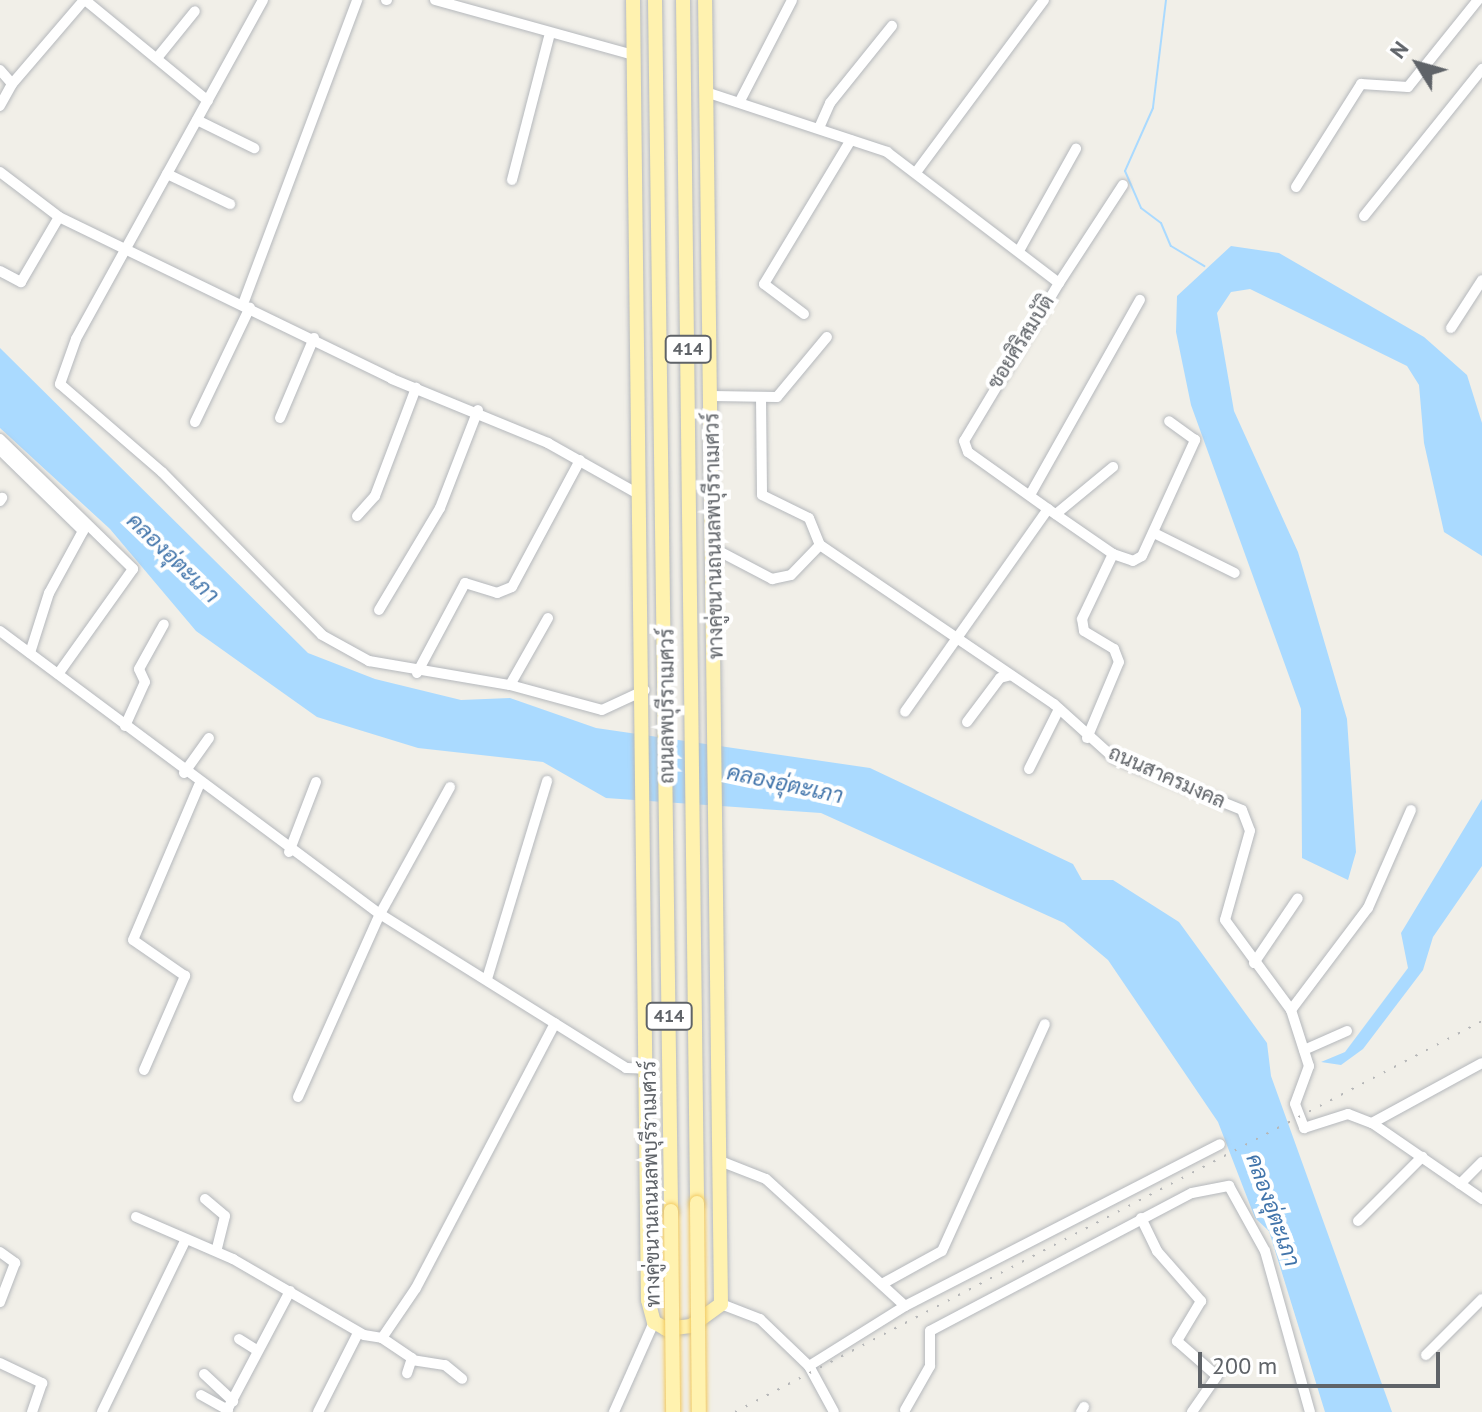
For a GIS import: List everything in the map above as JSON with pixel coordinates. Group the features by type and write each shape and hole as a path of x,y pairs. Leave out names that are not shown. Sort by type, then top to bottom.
{"main road":[{"name":"ทางคู่ขนานถนนลพบุรีราเมศวร์","path":"633,0 638,494 645,693 654,1322 691,1326 721,1304 718,696 705,0"},
{"name":"ถนนลพบุรีราเมศวร์","path":"655,0 667,696 673,1412"},
{"name":"ถนนลพบุรีราเมศวร์","path":"683,0 699,1412"},
{"path":"662,401 689,402"},
{"path":"649,1069 670,1066"}],"street":[{"path":"0,106 12,84 84,0 208,101"},
{"path":"263,0 167,174 130,250 76,339 60,384 162,472 322,635 369,661 417,673 510,685 602,710 645,693"},
{"path":"195,422 247,306 357,0"},
{"path":"435,0 549,37 633,55"},
{"path":"741,99 792,0"},
{"path":"917,171 1044,0"},
{"path":"1296,187 1361,84 1408,87 1478,0"},
{"path":"157,58 195,11"},
{"path":"819,128 892,26"},
{"path":"512,180 549,37"},
{"path":"1364,216 1482,69"},
{"path":"0,70 12,84"},
{"name":"ซอยศิริสมบัติ","path":"706,92 741,99 819,128 917,171 1020,249 1059,283 964,441 968,452 1113,554"},
{"path":"197,120 254,148"},
{"path":"804,314 764,284 851,140"},
{"path":"1020,249 1076,149"},
{"path":"0,172 59,217 416,388 478,410 580,460 638,494"},
{"path":"167,174 230,204"},
{"path":"1059,283 1123,185"},
{"path":"0,271 21,282 59,217"},
{"path":"1451,328 1482,280"},
{"path":"1030,495 1140,300"},
{"path":"712,396 777,397 827,337"},
{"path":"280,418 314,338"},
{"path":"357,516 375,496 416,388"},
{"path":"713,548 772,579 791,575 820,545 809,518 762,495 761,397"},
{"path":"379,610 440,508 478,410"},
{"path":"1087,738 1119,662 1114,649 1084,631 1082,619 1113,554 1133,561 1171,508 1195,440 1169,421"},
{"path":"0,439 133,569 58,674"},
{"path":"0,450 83,531 49,593 30,653"},
{"path":"417,673 465,583 497,593 512,587 580,460"},
{"path":"905,712 1052,512 1113,467"},
{"path":"1154,533 1235,573"},
{"name":"ถนนสาครมงคล","path":"820,545 1059,709 1087,738 1114,758 1247,814 1250,831 1223,905 1254,963 1291,1010 1309,1066 1295,1104 1304,1128 1348,1114 1372,1123 1482,1199"},
{"path":"510,685 548,618"},
{"path":"125,726 145,682 139,669 164,624"},
{"path":"0,631 199,785 380,914 626,1068 649,1069"},
{"path":"967,722 1000,678 1011,675"},
{"path":"1029,769 1059,709"},
{"path":"184,773 209,738"},
{"path":"487,979 547,781"},
{"path":"289,852 316,782"},
{"path":"144,1070 185,976 133,940 199,785"},
{"path":"298,1097 380,914 450,787"},
{"path":"1291,1010 1368,908 1411,810"},
{"path":"1254,963 1298,898"},
{"path":"382,1338 416,1288 555,1023"},
{"path":"882,1284 942,1251 1045,1024"},
{"path":"1304,1050 1347,1031"},
{"path":"1372,1123 1482,1063"},
{"path":"809,1366 905,1306 1220,1144"},
{"path":"1358,1221 1422,1157"},
{"path":"720,1161 766,1179 905,1306"},
{"path":"1460,1184 1482,1162"},
{"path":"905,1411 930,1366 930,1331 1192,1193 1229,1186 1238,1193 1265,1251 1310,1412"},
{"path":"205,1199 225,1216 216,1251"},
{"path":"136,1217 216,1251 358,1333 382,1338 412,1360 445,1365 462,1379"},
{"path":"1141,1218 1157,1251 1201,1301 1177,1341 1217,1376 1192,1412"},
{"path":"102,1412 186,1239"},
{"path":"0,1252 15,1263 0,1302"},
{"path":"229,1408 290,1291"},
{"path":"1426,1355 1482,1299"},
{"path":"721,1304 760,1319 809,1366 834,1412"},
{"path":"614,1412 654,1322"},
{"path":"318,1412 358,1333"},
{"path":"239,1339 258,1351"},
{"path":"407,1373 412,1360"},
{"path":"0,1363 42,1383 32,1412"},
{"path":"204,1374 229,1408"},
{"path":"201,1395 229,1408"}],"water":[{"path":"1231,246 1279,253 1424,337 1467,375 1482,423 1482,556 1444,532 1424,443 1419,385 1407,366 1250,289 1231,292 1217,313 1234,411 1298,552 1347,719 1356,852 1348,880 1302,858 1301,709 1191,405 1176,332 1177,296"},
{"name":"คลองอุ่ตะเภา","path":"0,348 308,653 375,679 461,700 510,698 596,728 870,768 1073,864 1082,880 1113,880 1179,922 1267,1043 1271,1076 1392,1412 1325,1412 1269,1231 1255,1218 1218,1122 1108,960 1064,923 821,813 606,798 543,762 418,748 317,717 196,631 110,529 0,428"},
{"path":"1482,799 1482,866 1433,937 1423,970 1363,1049 1341,1065 1321,1062 1345,1052 1408,968 1401,933"}],"waterway":[{"path":"1166,0 1153,108 1125,171 1141,208 1161,223 1171,246 1204,266"}],"railway":[{"path":"735,1412 1482,1021"}]}
